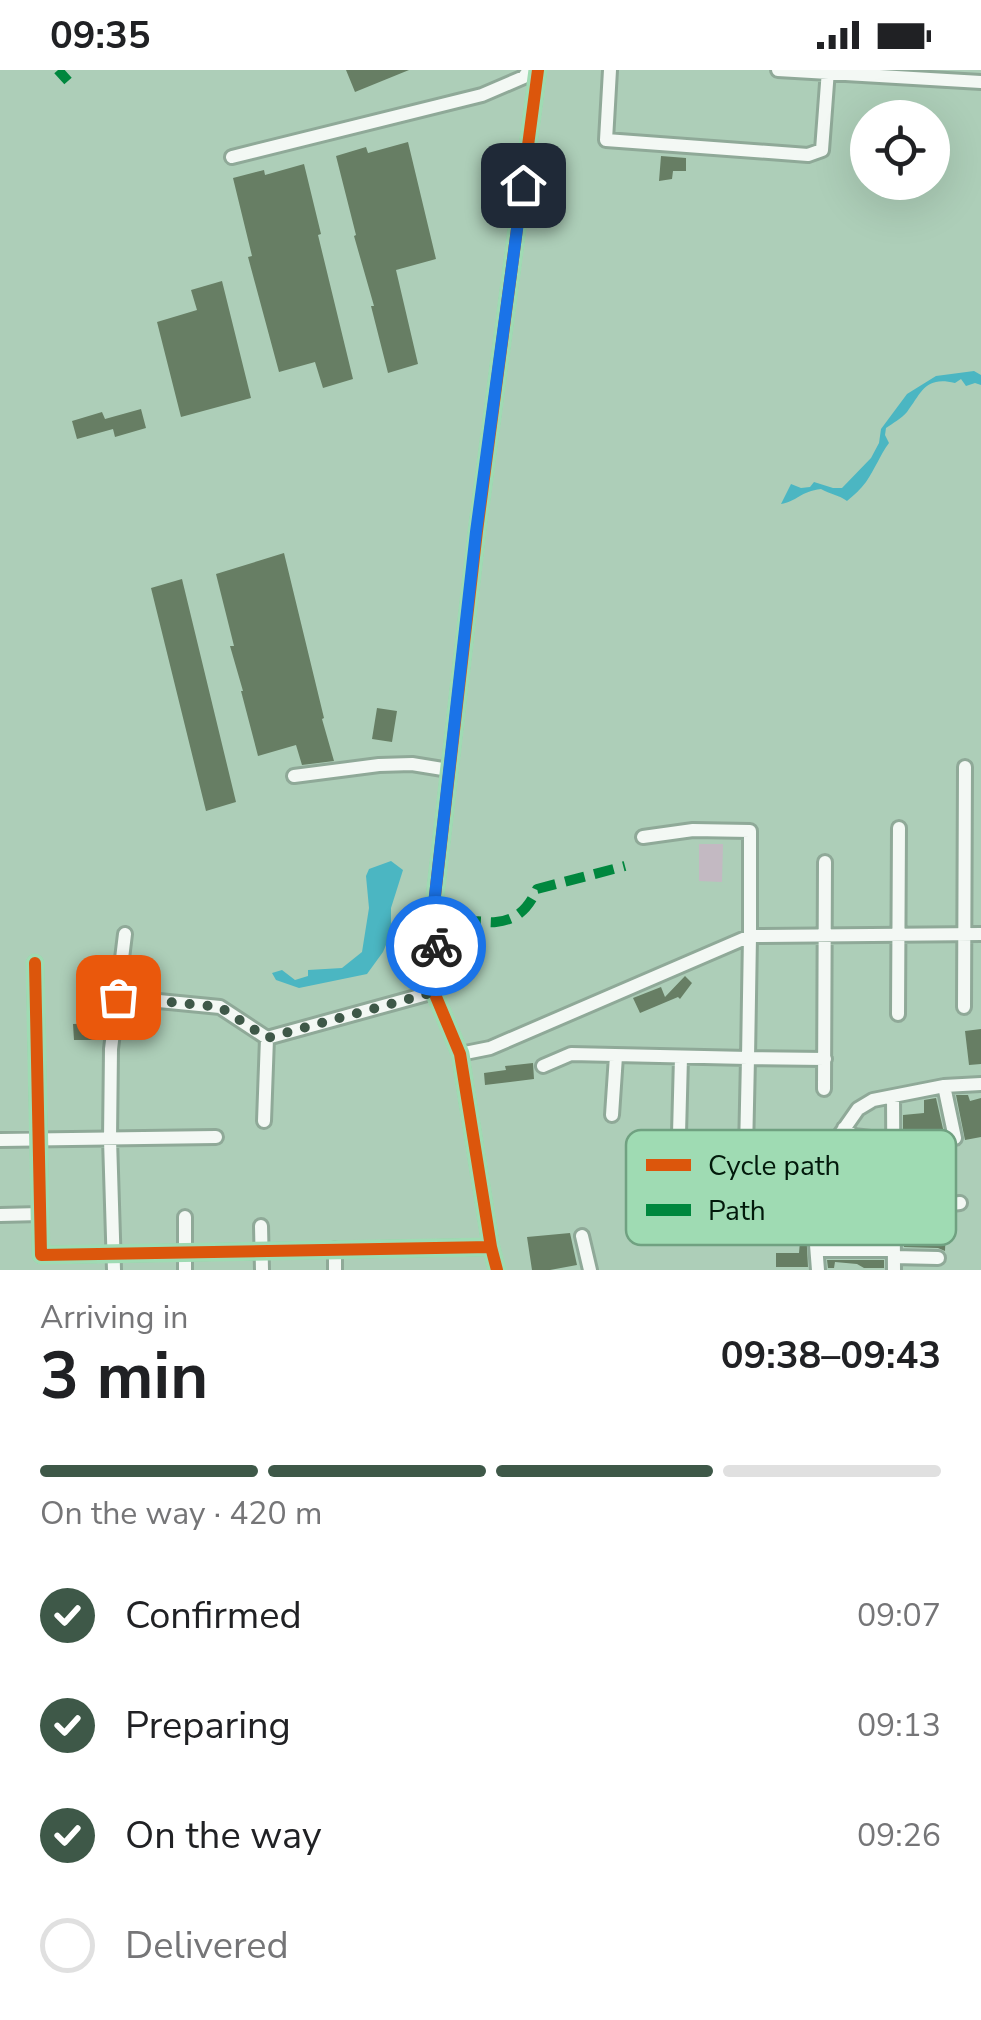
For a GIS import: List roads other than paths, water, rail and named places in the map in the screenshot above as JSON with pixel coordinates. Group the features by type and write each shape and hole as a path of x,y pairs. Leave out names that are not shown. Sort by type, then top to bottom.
{"street":[{"path":"232,156 482,95 524,77 530,70"},
{"path":"497,1270 460,1054 434,992 436,941 432,922 476,532 538,70"},
{"path":"610,70 606,140 808,155 822,150 828,72"},
{"path":"778,70 981,82"},
{"path":"294,776 379,765 412,764 450,770"},
{"path":"964,1007 965,767"},
{"path":"898,828 898,1014"},
{"path":"642,837 692,830 750,831 746,1130"},
{"path":"824,1089 825,862"},
{"path":"114,1270 111,1049 125,934"},
{"path":"460,1054 490,1048 750,936 981,934"},
{"path":"35,963 41,1254 491,1247"},
{"path":"118,997 220,1007 267,1038 434,992"},
{"path":"264,1121 267,1038"},
{"path":"542,1066 570,1054 824,1058"},
{"path":"612,1115 616,1056"},
{"path":"679,1130 681,1057"},
{"path":"846,1130 844,1128 858,1109 873,1100 944,1086 981,1084"},
{"path":"944,1086 952,1130"},
{"path":"893,1096 894,1130"},
{"path":"0,1140 216,1137"},
{"path":"956,1204 960,1203"},
{"path":"0,1214 40,1214"},
{"path":"184,1218 185,1270"},
{"path":"262,1226 262,1270"},
{"path":"582,1236 590,1270"},
{"path":"817,1245 818,1270"},
{"path":"335,1249 335,1270"},
{"path":"817,1250 894,1259 938,1258"}],"water":[{"path":"974,371 981,375 981,385 966,386 961,379 925,387 905,414 886,428 889,443 866,482 847,501 821,489 781,504 791,484 801,488 814,482 842,488 871,458 881,429 907,394 936,376"},
{"path":"391,861 403,870 391,908 391,933 367,974 299,988 276,980 272,973 282,970 295,980 308,976 308,970 342,968 362,952 369,908 366,876 369,869"}]}
